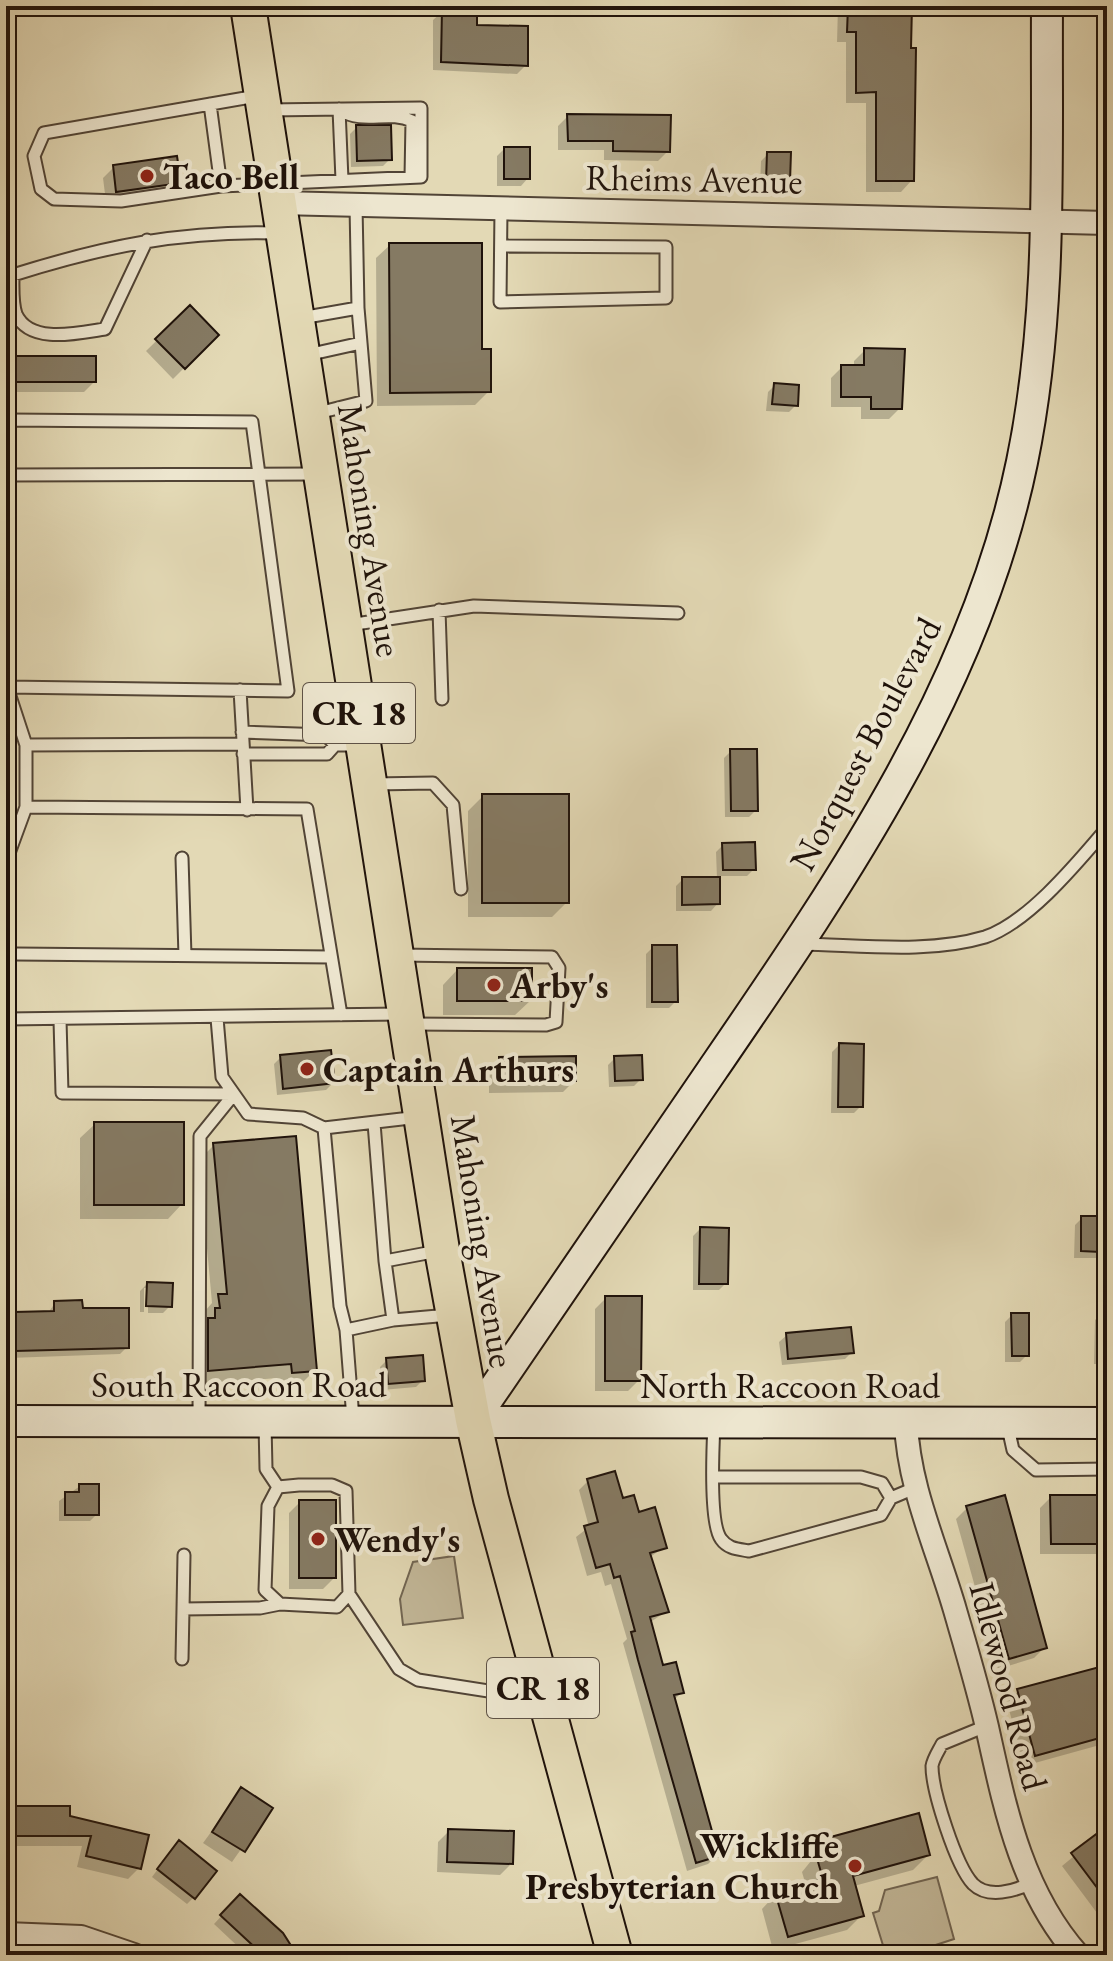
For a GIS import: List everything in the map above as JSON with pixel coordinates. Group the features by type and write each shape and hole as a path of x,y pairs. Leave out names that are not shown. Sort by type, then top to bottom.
{"main road":[{"name":"Mahoning Avenue","path":"248,6 345,626 349,745 370,785 453,1314 473,1420 615,1955"}],"street":[{"name":"Norquest Boulevard","path":"473,1420 797,944 911,757 975,620 1008,518 1036,386 1044,308 1047,6"},
{"name":"Rheims Avenue","path":"279,206 1004,218 1046,223 1107,223"},
{"name":"South Raccoon Road","path":"6,1421 473,1420"},
{"name":"North Raccoon Road","path":"473,1420 552,1424 1107,1423"},
{"name":"Idlewood Road","path":"906,1422 907,1453 986,1726 995,1769 1031,1883 1047,1915 1078,1955"},
{"path":"6,1934 81,1937 134,1955"}],"lane":[{"path":"147,240 105,329 46,334 26,328 15,312 13,275 147,240 232,232 279,206 342,180 421,177 421,108 339,109 263,102 210,104 44,133 34,156 41,189 54,199 121,201 221,186 279,206"},
{"path":"210,104 221,186"},
{"path":"339,109 342,180"},
{"path":"312,414 366,401 358,308 356,206"},
{"path":"501,209 500,302 666,298 666,247 501,246"},
{"path":"297,318 358,308"},
{"path":"303,356 361,343"},
{"path":"7,687 288,691 252,422 9,420 7,687 26,745 26,807 8,856 7,936"},
{"path":"9,475 321,474"},
{"path":"345,626 474,606 678,613"},
{"path":"439,610 442,699"},
{"path":"240,690 247,810"},
{"path":"26,745 243,743 326,735 349,745"},
{"path":"243,743 327,754 349,745"},
{"path":"370,785 433,783 453,805 461,889"},
{"path":"26,807 307,809 341,1015"},
{"path":"797,944 930,944 986,936 1025,913 1107,828"},
{"path":"182,858 185,956"},
{"path":"16,954 331,957"},
{"path":"7,970 6,1019 341,1015 546,1025 556,1022 559,968 552,957 525,954 396,955"},
{"path":"217,1018 222,1077 248,1114 303,1118 324,1128 421,1116"},
{"path":"60,1020 62,1093 234,1094"},
{"path":"199,1422 200,1136 234,1094"},
{"path":"374,1123 393,1320"},
{"path":"324,1128 353,1422"},
{"path":"385,1261 442,1250"},
{"path":"346,1330 393,1320 453,1314"},
{"path":"265,1422 266,1469 278,1487"},
{"path":"1007,1422 1013,1450 1036,1470 1107,1469"},
{"path":"715,1423 713,1477 718,1536 729,1547 749,1551 881,1515 891,1498 917,1487"},
{"path":"713,1477 861,1477 882,1483 891,1498"},
{"path":"278,1487 332,1485 346,1491 349,1594 399,1669 418,1680 547,1701"},
{"path":"278,1487 268,1506 265,1590 280,1604"},
{"path":"182,1659 184,1555"},
{"path":"183,1609 260,1608 280,1604 337,1607 349,1594"},
{"path":"986,1726 942,1744 932,1765 942,1813 961,1865 974,1885 988,1891 1013,1892 1031,1883"}],"shaded area":[{"path":"454,1556 463,1618 403,1625 400,1599 413,1562"},
{"path":"937,1877 954,1939 905,1955 886,1955 873,1913 879,1911 885,1890"}],"building":[{"path":"848,6 912,6 911,48 916,48 914,181 876,181 876,92 856,93 856,32 847,32"},
{"path":"442,9 477,9 477,25 528,26 528,66 441,62"},
{"path":"567,114 671,115 670,152 613,151 613,141 568,141"},
{"path":"356,125 391,125 392,160 357,161"},
{"path":"504,147 530,147 530,179 504,179"},
{"path":"767,152 791,152 790,182 766,182"},
{"name":"Taco Bell","path":"177,156 181,183 116,192 113,165"},
{"path":"389,243 482,243 482,349 491,349 491,392 390,393"},
{"path":"190,305 219,335 185,369 155,339"},
{"path":"864,348 905,349 902,409 871,409 871,397 841,397 841,365 864,365"},
{"path":"6,356 96,356 96,382 6,382"},
{"path":"774,383 799,385 798,406 772,404"},
{"path":"730,749 757,749 758,811 731,811"},
{"path":"482,794 569,794 569,903 482,903"},
{"path":"755,842 756,870 723,870 722,843"},
{"path":"682,877 720,877 720,904 682,905"},
{"path":"652,945 677,945 678,1002 652,1002"},
{"name":"Arby's","path":"457,968 532,968 532,1001 457,1001"},
{"path":"839,1043 864,1044 863,1107 838,1107"},
{"name":"Captain Arthurs","path":"331,1050 335,1083 283,1089 280,1055"},
{"path":"642,1055 643,1080 615,1081 614,1056"},
{"path":"576,1056 576,1081 499,1082 499,1057"},
{"path":"94,1122 184,1122 184,1205 94,1205"},
{"path":"296,1136 317,1371 292,1373 291,1364 208,1371 208,1318 215,1318 215,1308 220,1308 218,1294 227,1294 213,1143"},
{"path":"1081,1216 1100,1216 1100,1252 1081,1251"},
{"path":"700,1227 729,1228 728,1284 699,1284"},
{"path":"147,1282 173,1283 172,1307 146,1306"},
{"path":"605,1296 642,1296 641,1381 605,1381"},
{"path":"82,1300 83,1308 129,1308 129,1348 15,1351 14,1312 54,1311 54,1301"},
{"path":"1011,1313 1029,1313 1029,1356 1012,1356"},
{"path":"851,1327 854,1353 788,1359 786,1333"},
{"path":"423,1355 425,1381 388,1384 386,1358"},
{"path":"615,1471 623,1498 634,1495 639,1512 655,1507 667,1548 650,1553 669,1612 650,1617 663,1665 676,1662 684,1693 674,1695 719,1856 696,1863 638,1660 631,1632 635,1631 620,1576 614,1578 610,1564 596,1568 584,1526 598,1522 587,1479"},
{"path":"79,1484 99,1484 99,1515 65,1515 65,1492 79,1492"},
{"path":"1005,1495 1047,1648 1009,1659 966,1506"},
{"path":"1050,1495 1107,1495 1107,1544 1051,1544"},
{"name":"Wendy's","path":"299,1500 336,1500 336,1578 299,1578"},
{"path":"1107,1665 1107,1736 1035,1756 1017,1689"},
{"path":"241,1787 273,1808 245,1852 212,1832"},
{"path":"7,1806 70,1806 70,1816 149,1835 141,1869 86,1856 91,1836 8,1836"},
{"name":"Wickliffe Presbyterian Church","path":"919,1813 930,1855 853,1876 864,1916 788,1937 775,1892 823,1879 816,1855 831,1851 827,1838"},
{"path":"1107,1826 1107,1901 1071,1853"},
{"path":"448,1829 514,1831 513,1864 447,1862"},
{"path":"179,1840 217,1871 195,1899 157,1869"},
{"path":"240,1894 283,1933 297,1955 263,1955 220,1915"}],"place":[{"name":"Taco Bell","path":"147,176"},
{"name":"Arby's","path":"494,985"},
{"name":"Captain Arthurs","path":"307,1069"},
{"name":"Wendy's","path":"318,1539"},
{"name":"Wickliffe Presbyterian Church","path":"855,1866"}]}
